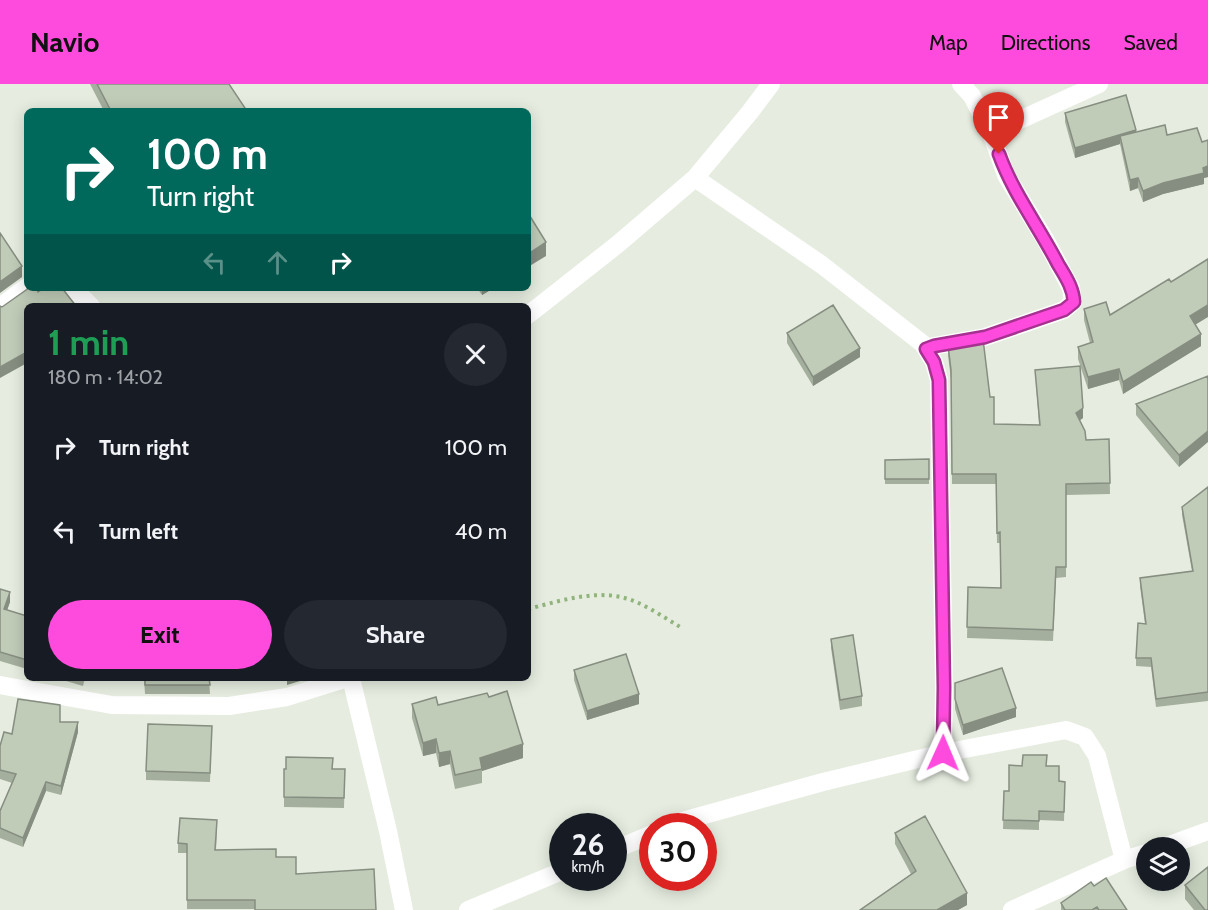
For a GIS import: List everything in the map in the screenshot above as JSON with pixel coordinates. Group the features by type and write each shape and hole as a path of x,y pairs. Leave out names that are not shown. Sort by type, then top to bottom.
{"street":[{"path":"531,313 618,244 695,178 771,84"},
{"path":"926,349 985,337 1064,310 1074,302 1071,288 1061,269 1006,175 992,133 972,96 962,84"},
{"path":"992,133 1099,84"},
{"path":"695,178 822,265 923,344 934,362 939,380 943,753"},
{"path":"0,307 24,289"},
{"path":"76,291 88,303"},
{"path":"0,685 112,705 229,706 287,697 340,681"},
{"path":"351,681 388,831 404,910"},
{"path":"711,813 823,782 943,753 1066,730 1085,737 1096,756 1124,860"},
{"path":"1190,838 1208,831"},
{"path":"1012,910 1136,856"},
{"path":"468,910 549,876"}],"path":[{"path":"531,608 574,597 615,596 648,608 682,628"}],"building":[{"path":"97,84 229,84 245,108 109,108"},
{"path":"1126,95 1136,130 1075,148 1065,113"},
{"path":"1165,125 1167,135 1197,128 1202,142 1208,140 1208,166 1203,168 1204,173 1163,183 1143,191 1138,178 1130,180 1120,136"},
{"path":"531,218 546,242 531,252"},
{"path":"0,233 22,266 0,282"},
{"path":"1208,259 1208,305 1190,316 1201,334 1123,382 1119,369 1088,377 1078,347 1093,342 1084,309 1106,302 1110,315 1169,279 1171,282"},
{"path":"25,291 64,291 74,303 24,303 24,354 0,367 0,306 2,307"},
{"path":"833,305 860,348 813,377 787,333"},
{"path":"983,339 990,397 994,397 994,424 1040,425 1035,370 1080,366 1083,408 1076,413 1085,431 1086,440 1109,439 1110,483 1066,484 1066,567 1056,567 1053,630 967,627 968,587 1001,588 1000,532 997,533 996,474 952,474 951,370 948,345"},
{"path":"1208,376 1208,431 1179,455 1136,404"},
{"path":"929,459 929,479 885,479 885,460"},
{"path":"1208,487 1208,692 1156,699 1151,658 1136,658 1138,623 1146,624 1140,578 1193,571 1182,507"},
{"path":"0,589 10,592 4,609 24,615 24,659 0,652"},
{"path":"853,635 862,696 840,700 831,639"},
{"path":"626,654 639,694 587,711 574,670"},
{"path":"1002,668 1016,708 963,725 955,699 955,683"},
{"path":"145,681 209,681 210,685 145,685"},
{"path":"507,691 523,744 480,758 482,769 455,775 450,751 439,753 436,739 423,743 412,704 436,697 438,705 487,693 489,697"},
{"path":"18,699 60,705 60,722 78,722 61,786 46,782 23,838 0,828 0,811 16,774 0,770 0,746 4,732 12,734"},
{"path":"148,724 212,726 210,773 146,771"},
{"path":"1023,755 1047,755 1046,766 1059,766 1059,781 1065,782 1064,812 1039,811 1039,821 1003,820 1004,791 1009,791 1009,765 1022,766"},
{"path":"286,757 333,758 332,769 345,769 344,798 284,797"},
{"path":"925,816 967,893 937,910 860,910 916,871 895,833"},
{"path":"180,818 217,820 215,850 276,849 276,857 296,857 296,874 374,869 376,910 255,910 255,900 187,900 187,844 178,843"},
{"path":"1208,867 1208,910 1205,910 1190,891 1190,881"},
{"path":"1106,878 1127,910 1099,910 1097,907 1092,910 1065,910 1061,903 1091,882 1094,886"}],"route":[{"path":"943,753 939,380 934,362 926,349 985,337 1064,310 1074,302 1071,288 1006,175 999,154"}]}
